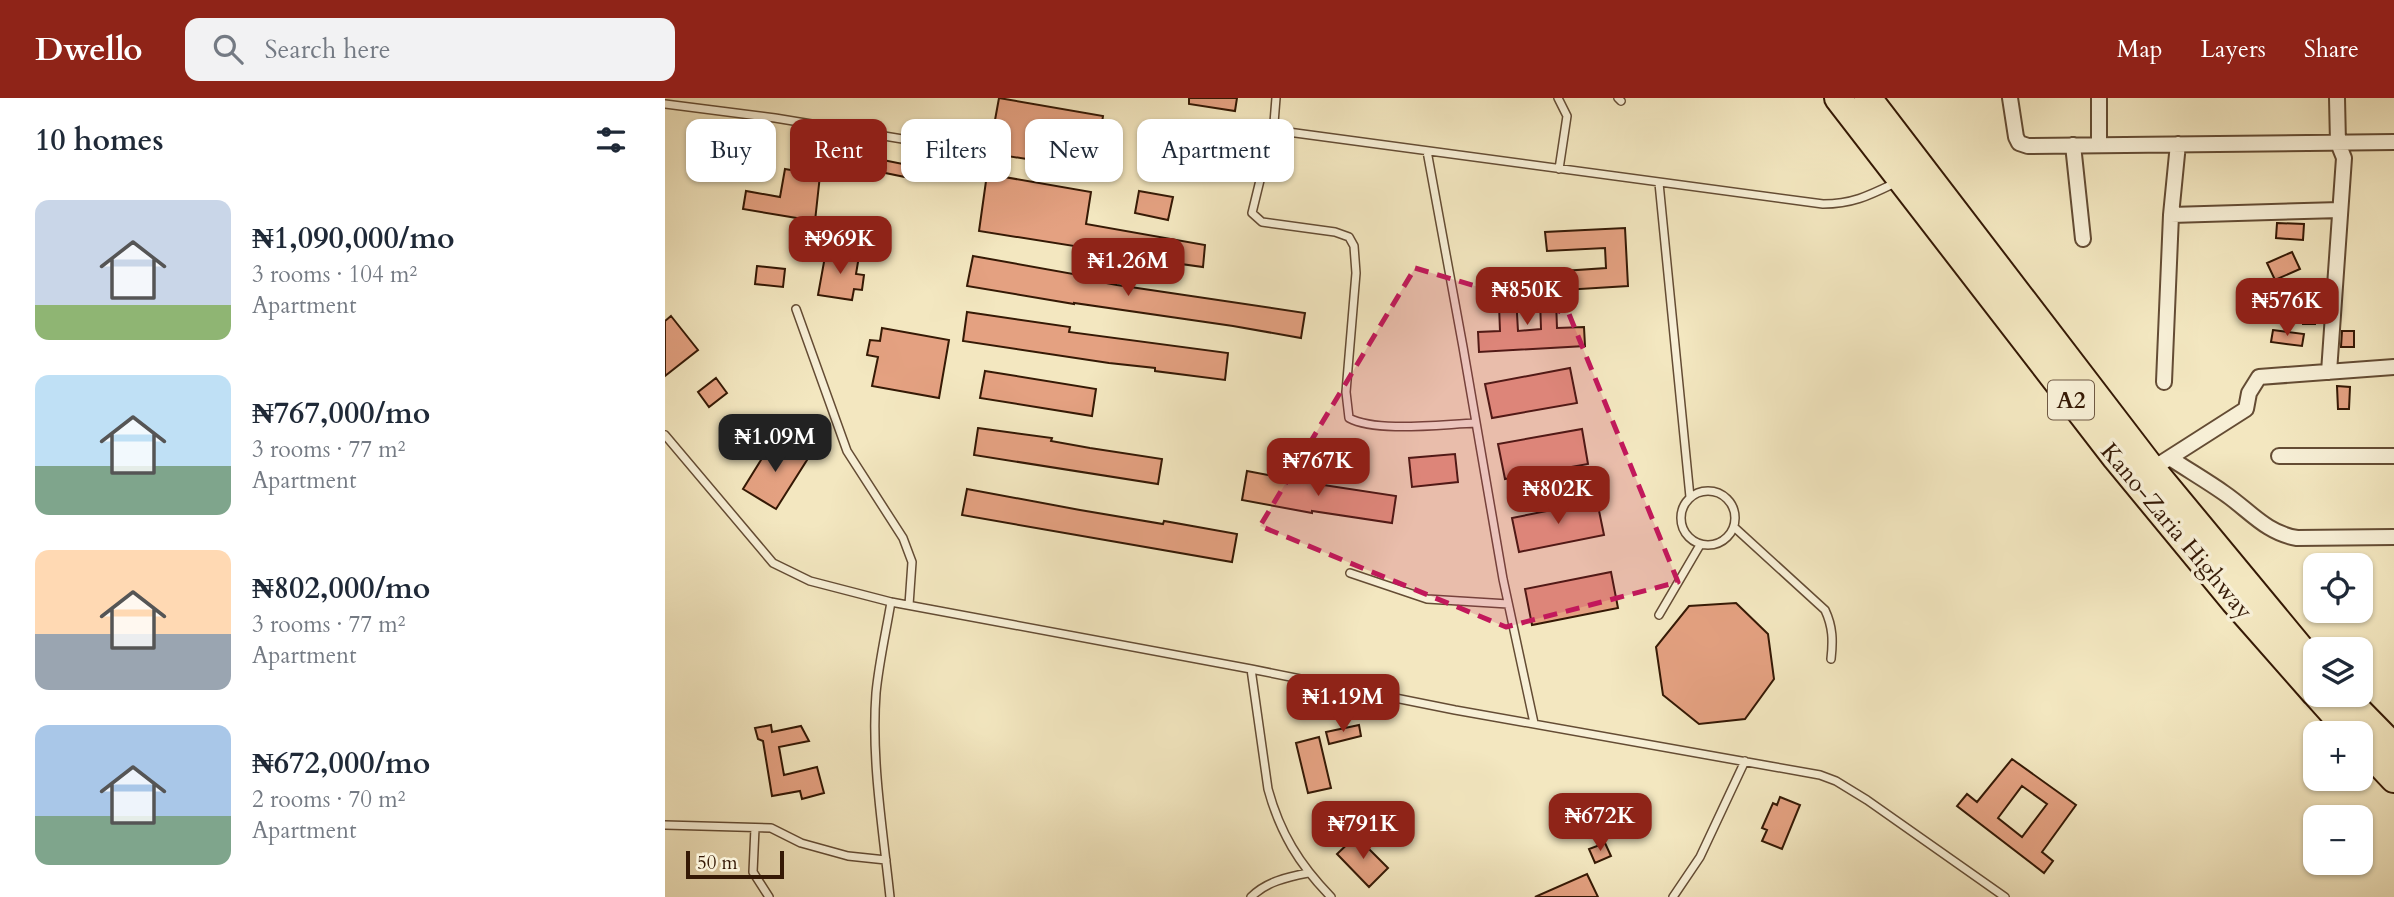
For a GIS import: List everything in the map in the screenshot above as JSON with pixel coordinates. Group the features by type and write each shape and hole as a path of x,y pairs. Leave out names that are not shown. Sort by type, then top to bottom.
{"highway":[{"name":"Kano-Zaria Highway","path":"1838,98 2116,458 2234,601 2303,679"},
{"name":"Kano-Zaria Highway","path":"1868,98 2161,463 2303,650"},
{"name":"Kano-Zaria Highway","path":"2328,707 2340,721"},
{"path":"2355,707 2394,747"},
{"path":"2373,757 2394,779"}],"street":[{"path":"2010,98 2016,137 2019,144 2028,146 2394,142"},
{"path":"2099,98 2099,144"},
{"path":"2329,372 2344,158 2338,143 2337,98"},
{"path":"2164,382 2171,215 2178,144"},
{"path":"2073,145 2083,239"},
{"path":"2171,215 2340,210"},
{"path":"2161,463 2246,409 2249,393 2259,377 2394,367"},
{"path":"2279,456 2394,456"},
{"path":"2161,463 2227,495 2260,523 2283,536 2394,537"}],"lane":[{"path":"1274,119 1276,98"},
{"path":"1558,98 1567,116 1559,169"},
{"path":"665,104 775,118 901,139"},
{"path":"1294,133 1797,201 1839,204 1860,200 1901,180"},
{"path":"1427,151 1508,604 1534,723"},
{"path":"1260,182 1252,213 1262,222 1335,232 1349,237 1354,246 1356,273 1346,392 1349,418 1360,424 1390,426 1476,423"},
{"path":"1659,183 1690,497"},
{"path":"796,309 847,451 903,538 912,562 909,605"},
{"path":"665,435 773,563 810,581 891,602 1455,710 1820,775 1836,781 1867,800 2005,897"},
{"path":"1703,491 1717,492 1729,500 1735,513 1734,527 1726,539 1713,545 1700,545 1686,536 1680,523 1682,509 1690,497 1703,491"},
{"path":"1734,527 1825,610 1831,621 1831,659"},
{"path":"1658,615 1700,545"},
{"path":"1350,573 1427,600 1508,604"},
{"path":"891,602 876,692 877,761 890,894 898,897"},
{"path":"1251,669 1273,808 1281,829 1308,873 1331,897"},
{"path":"1673,897 1700,858 1745,761"},
{"path":"665,825 771,828 801,844 848,856 886,860"},
{"path":"755,828 753,872 769,897"},
{"path":"1251,897 1276,881 1308,873"}],"highlighted area":[{"path":"1415,268 1569,314 1678,582 1506,627 1260,526"}],"building":[{"path":"999,98 1103,116 1103,119 1025,119 1025,159 1011,157 1011,119 995,119"},
{"path":"1189,98 1237,98 1235,111 1189,104"},
{"path":"887,161 901,164 901,176 887,173"},
{"path":"785,169 790,170 790,182 819,182 815,221 743,209 746,191 780,197"},
{"path":"1011,178 1091,192 1086,224 1205,245 1203,267 1087,251 1087,248 979,231 986,182 1011,182"},
{"path":"1139,191 1173,197 1168,220 1135,213"},
{"path":"2277,223 2304,224 2303,240 2276,238"},
{"path":"1625,228 1628,286 1564,290 1563,271 1606,268 1605,248 1547,251 1545,232"},
{"path":"826,251 859,256 856,274 864,275 862,290 854,289 852,300 818,295"},
{"path":"2292,252 2300,269 2275,280 2267,263"},
{"path":"973,256 1079,275 1079,278 1117,285 1305,313 1301,338 967,286"},
{"path":"757,266 785,269 783,287 755,284"},
{"path":"1515,278 1518,331 1541,329 1540,300 1556,300 1557,328 1584,327 1585,346 1479,352 1478,332 1500,331 1498,279"},
{"path":"2302,289 2315,290 2315,324 2303,324"},
{"path":"967,312 1070,327 1069,332 1228,353 1225,380 963,341"},
{"path":"671,316 698,350 665,376 665,321"},
{"path":"882,328 949,340 939,398 872,386 878,357 867,355 870,340 880,341"},
{"path":"2273,330 2304,334 2302,346 2271,342"},
{"path":"2342,331 2354,331 2354,347 2341,347"},
{"path":"1570,368 1577,403 1492,418 1485,384"},
{"path":"985,371 1096,389 1092,416 980,398"},
{"path":"716,378 727,393 709,407 698,392"},
{"path":"2337,386 2350,387 2349,409 2338,409"},
{"path":"978,428 1052,438 1051,441 1162,459 1158,484 974,455"},
{"path":"1582,429 1588,464 1505,479 1498,444"},
{"path":"774,439 807,460 776,509 743,489"},
{"path":"1455,454 1458,482 1412,487 1409,458"},
{"path":"1247,471 1396,496 1392,523 1312,513 1242,500"},
{"path":"967,489 1163,524 1164,521 1237,534 1232,562 962,515"},
{"path":"1597,501 1604,535 1519,552 1512,518"},
{"path":"1611,572 1618,608 1532,625 1525,589"},
{"path":"1736,603 1768,634 1774,679 1745,719 1699,724 1663,695 1656,647 1689,606"},
{"path":"771,725 772,732 801,726 809,741 779,747 784,775 817,767 824,793 802,799 800,791 772,796 763,741 758,739 755,728"},
{"path":"1359,725 1361,736 1329,744 1326,732"},
{"path":"1319,737 1331,788 1308,793 1296,743"},
{"path":"2012,759 2076,805 2042,852 2053,861 2044,873 1957,806 1967,794 1977,802","holes":["2022,786 2047,804 2022,837 1998,818"]},
{"path":"1780,797 1800,805 1782,849 1762,841 1767,830 1762,828 1773,803 1777,805"},
{"path":"1356,836 1388,868 1369,887 1337,854"},
{"path":"1605,843 1611,856 1595,863 1589,849"},
{"path":"1587,874 1598,897 1535,897"}]}
